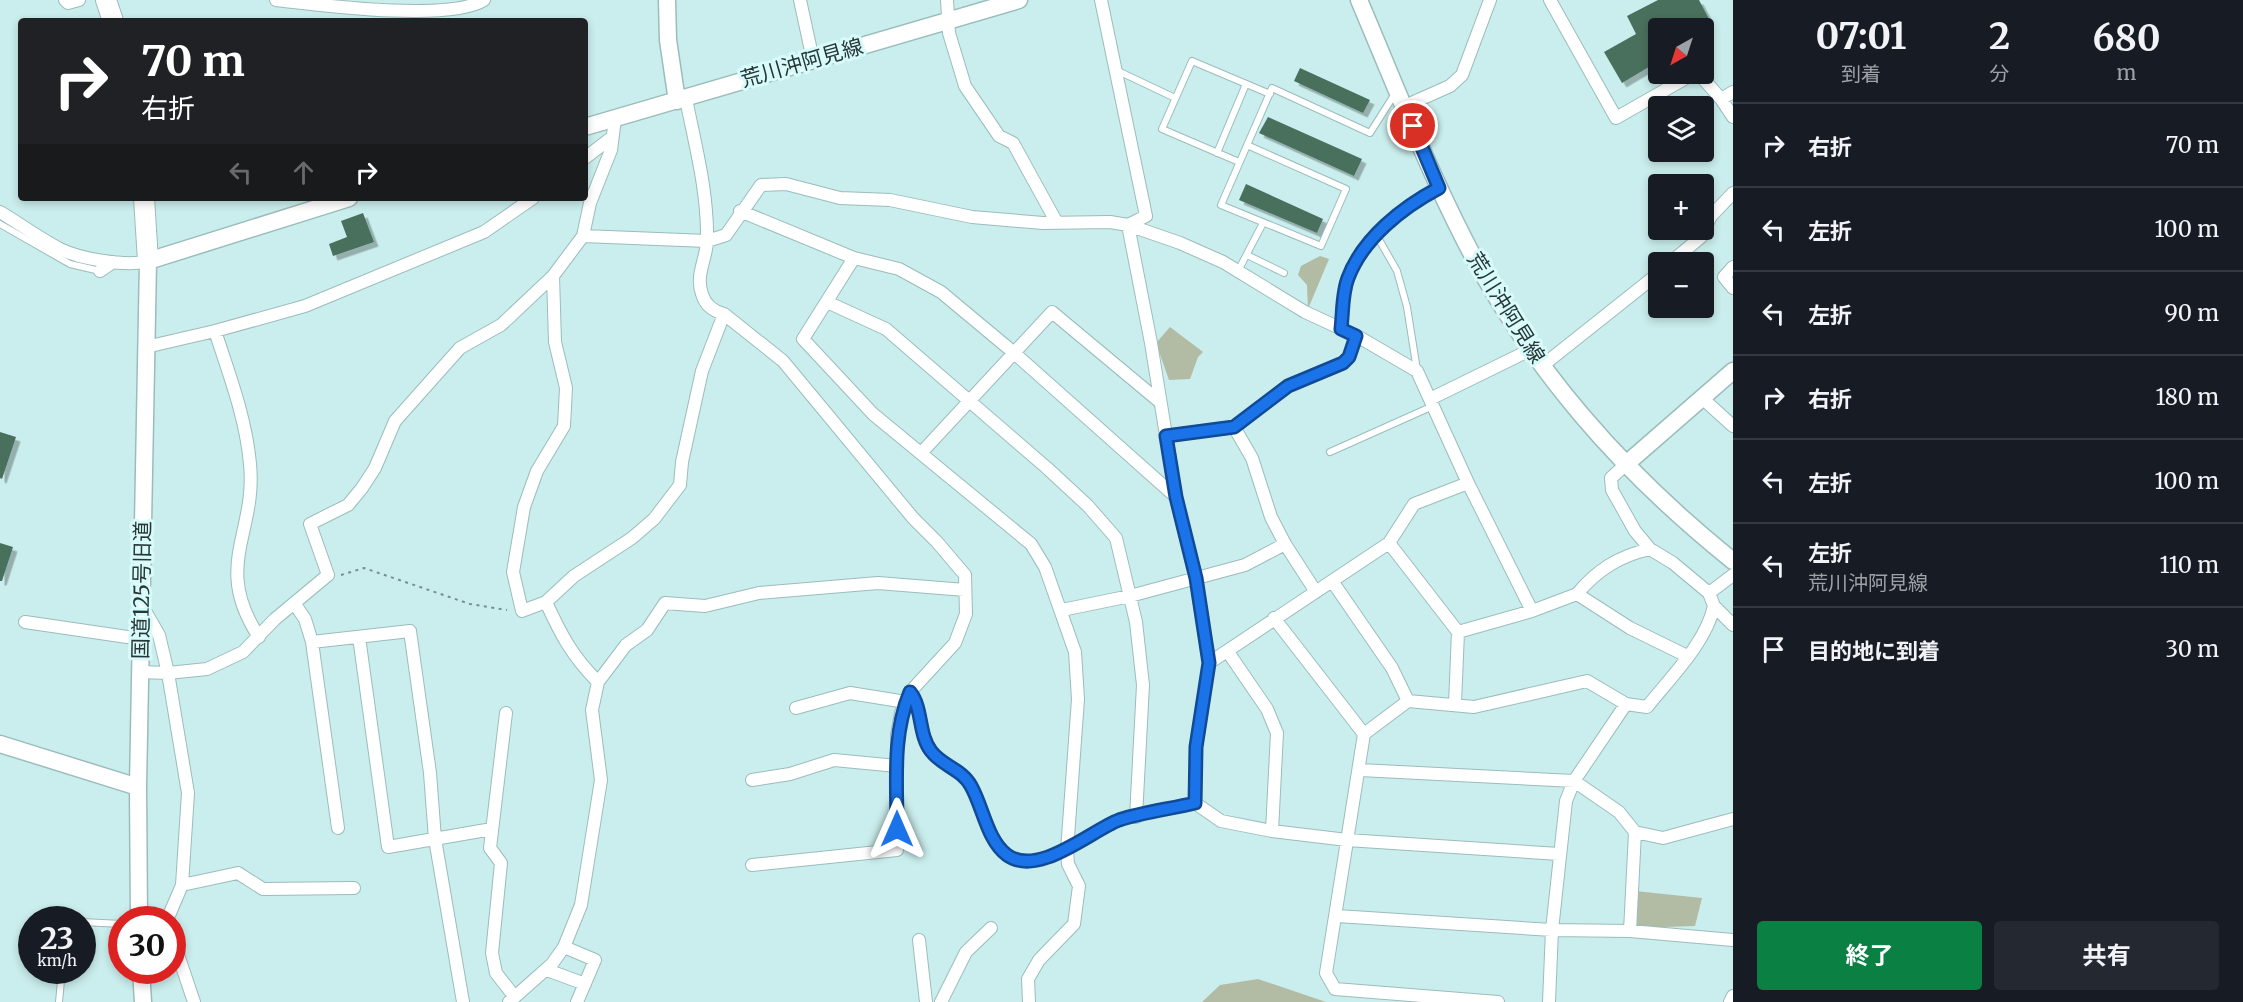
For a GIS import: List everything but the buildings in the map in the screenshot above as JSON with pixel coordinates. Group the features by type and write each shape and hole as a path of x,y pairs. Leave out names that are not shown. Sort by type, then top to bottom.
{"main road":[{"path":"106,0 112,18"},
{"path":"667,0 671,70 682,100"},
{"name":"荒川沖阿見線","path":"588,126 1019,0"},
{"name":"荒川沖阿見線","path":"1359,0 1439,188 1491,287 1530,350 1597,437 1673,513 1733,561"},
{"path":"144,201 148,261 339,201"},
{"name":"国道125号旧道","path":"139,906 138,787 148,261"},
{"path":"1625,465 1733,371"},
{"path":"0,744 138,787"},
{"path":"142,984 143,1002"}],"street":[{"path":"65,0 69,3 79,0"},
{"path":"276,0 430,11 457,9 484,0"},
{"path":"800,0 813,60"},
{"path":"947,0 949,33 965,86 999,136 1013,143 1057,223"},
{"path":"1101,0 1146,216 1128,225"},
{"path":"1405,106 1450,86 1462,75 1490,0"},
{"path":"1550,0 1616,118 1676,84"},
{"path":"1708,84 1733,117"},
{"path":"1721,99 1733,92"},
{"path":"682,100 700,167 707,241 699,281 702,296 713,311 724,314 783,361 913,519 938,542 965,575 966,614 955,643 908,697 897,735 897,850 752,865"},
{"path":"140,672 168,673 207,669 243,652 294,603 328,575 310,524 348,505 375,468 395,421 460,348 501,325 553,276 583,236 590,203 611,150 610,138 615,119"},
{"path":"588,156 610,138"},
{"path":"583,236 707,241 726,235 761,185 786,184 840,198 890,200 972,217 1057,223 1110,222 1128,225 1180,243 1238,271 1305,312 1356,336 1417,371 1468,483 1532,611"},
{"path":"1341,329 1347,280 1354,266 1388,221 1439,188"},
{"path":"1714,213 1733,193"},
{"path":"146,347 305,306 484,232 529,201"},
{"path":"0,212 62,251 113,262 136,264 148,261"},
{"path":"741,212 854,258 899,269 941,292 1013,352 1176,497"},
{"path":"1128,225 1176,497 1196,578 1209,663 1196,747 1195,803"},
{"path":"1679,252 1689,240"},
{"path":"854,258 803,339 873,414 1031,544 1046,567 1062,610 1064,624 1076,652 1078,699 1067,851 1068,864 1078,886 1074,924 1039,960 1028,979 1029,1002"},
{"path":"100,270 113,262"},
{"path":"1733,267 1724,277 1733,288"},
{"path":"553,276 555,342 566,388 564,426 537,471 524,507 513,572 522,611 546,602 574,576 632,538 654,519 680,485 682,462 702,371 724,314"},
{"path":"1542,366 1648,282"},
{"path":"828,302 886,328 1088,506 1116,538 1136,622 1143,685 1136,817"},
{"path":"922,452 1052,312 1160,402"},
{"path":"215,331 244,425 250,465 250,491 236,566 237,582 246,617 259,637"},
{"path":"1166,436 1234,427 1288,386 1343,363 1349,357 1356,336"},
{"path":"1432,403 1530,350"},
{"path":"1702,398 1733,426"},
{"path":"1234,427 1252,458 1271,518 1316,592"},
{"path":"1625,465 1611,478 1612,490 1635,531 1650,549 1673,563 1709,593 1714,606 1733,625"},
{"path":"1209,663 1389,543 1414,504 1468,483"},
{"path":"1389,543 1458,632 1455,704"},
{"path":"1062,610 1130,596 1245,565 1285,544"},
{"path":"1458,632 1532,611 1577,594 1593,576 1624,555 1650,549"},
{"path":"1709,593 1733,575"},
{"path":"1332,580 1392,668 1408,701"},
{"path":"506,712 490,848 501,863 492,953 496,973 511,999 547,970 564,947 581,905 601,780 592,710 598,682 626,645 647,630 665,603 705,606 759,593 879,583 965,590"},
{"path":"1577,594 1630,628 1687,657"},
{"path":"546,602 563,641 598,682"},
{"path":"294,603 305,619 312,642 338,828"},
{"path":"141,604 159,635 168,673 188,793 182,885 171,906"},
{"path":"1364,734 1408,701 1474,707 1587,681 1626,704 1647,707 1687,657 1711,620 1714,606"},
{"path":"1274,618 1364,734 1337,916 1326,973 1335,989 1498,1002"},
{"path":"25,622 141,639"},
{"path":"312,642 410,631 430,772 435,839 463,1002"},
{"path":"359,637 388,847 492,829"},
{"path":"1228,652 1267,709 1277,733 1272,831"},
{"path":"796,708 850,693 915,697 920,725 929,748 937,760 960,773 971,786 986,821 1007,855 1022,861 1067,851 1118,821 1195,803 1221,821 1272,831 1347,840 1559,854"},
{"path":"1549,1002 1552,930 1566,801 1574,781 1626,704"},
{"path":"752,780 790,774 834,760 897,766"},
{"path":"1360,770 1574,781 1619,812 1635,832 1663,838 1733,819"},
{"path":"1630,931 1635,832"},
{"path":"182,885 238,873 264,889 354,888"},
{"path":"1337,916 1552,930 1630,931 1733,940"},
{"path":"941,1002 966,952 991,928"},
{"path":"919,940 926,1002"},
{"path":"564,947 595,960 578,1002"},
{"path":"547,970 585,984"},
{"path":"186,978 194,1002"},
{"path":"1730,1002 1733,996"}],"lane":[{"path":"1239,162 1162,129 1175,98 1192,61 1270,94"},
{"path":"1115,70 1175,98"},
{"path":"1217,153 1246,84"},
{"path":"1247,145 1346,189 1321,246 1221,205 1239,162 1272,88 1370,133 1398,88"},
{"path":"1238,271 1263,223"},
{"path":"0,224 70,264 100,270"},
{"path":"1377,236 1397,271 1410,319 1417,371"},
{"path":"1247,255 1284,273"},
{"path":"1330,452 1432,403"},
{"path":"59,1002 61,984"}],"path":[{"path":"328,575 334,581 345,573 364,568 470,604 493,610 522,611"}],"green space":[{"path":"1320,256 1329,259 1308,309 1307,285 1298,275 1301,266"},
{"path":"1170,327 1203,352 1198,357 1190,379 1169,380 1156,343"},
{"path":"1635,891 1702,898 1695,926 1632,928"},
{"path":"1258,979 1326,1002 1202,1002 1220,985"}],"route":[{"path":"897,829 897,735 901,713 910,692 915,697 920,725 929,748 937,760 960,773 971,786 999,846 1007,855 1022,861 1067,851 1118,821 1195,803 1197,792 1196,747 1209,663 1196,578 1176,497 1166,436 1234,427 1288,386 1333,369 1349,357 1356,336 1341,329 1347,280 1354,266 1388,221 1421,197 1439,188 1413,126"}]}
